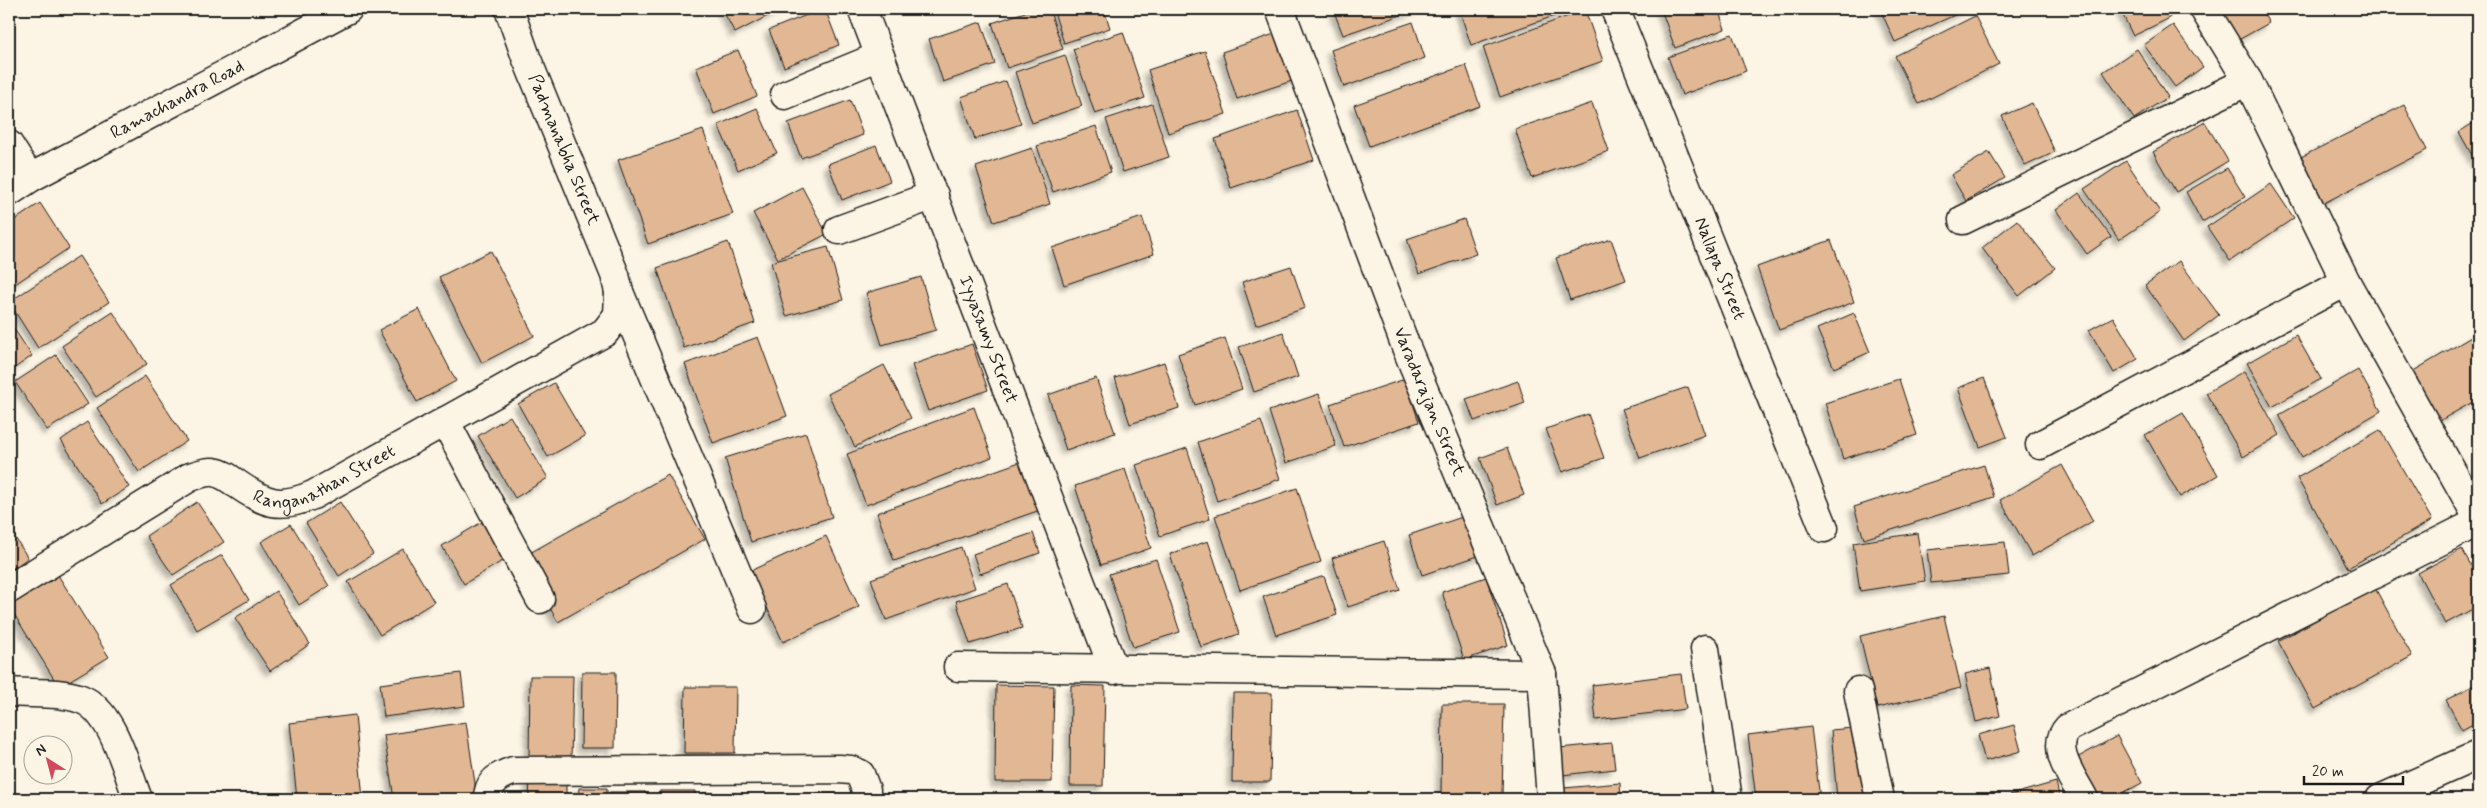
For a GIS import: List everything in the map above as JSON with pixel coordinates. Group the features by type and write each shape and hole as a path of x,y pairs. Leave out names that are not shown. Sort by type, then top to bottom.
{"street":[{"name":"Ramachandra Road","path":"20,185 348,9"},
{"name":"Padmanabha Street","path":"509,9 526,57 615,275 619,292"},
{"name":"Iyyasamy Street","path":"862,9 1114,670"},
{"name":"Varadarajan Street","path":"1280,9 1406,347 1542,674 1551,799"},
{"name":"Nallapa Street","path":"1614,9 1824,528"},
{"path":"2204,9 2248,81 2346,282 2478,518"},
{"path":"785,95 880,56"},
{"path":"1963,220 2248,81"},
{"path":"9,145 20,185"},
{"path":"839,230 934,195"},
{"path":"2040,445 2346,282"},
{"path":"619,292 752,609"},
{"name":"Ranganathan Street","path":"9,589 190,477 212,472 225,476 258,499 277,504 295,502 313,495 604,332 618,315 619,292"},
{"path":"445,421 540,599"},
{"path":"2084,799 2062,755 2059,744 2062,733 2068,728 2478,522"},
{"path":"1705,649 1728,799"},
{"path":"958,668 1542,674"},
{"path":"1858,691 1880,799"},
{"path":"9,692 66,696 81,699 97,707 109,724 138,799"},
{"path":"2380,799 2478,755"},
{"path":"488,799 488,789 494,780 501,774 513,771 829,769 850,770 860,774 866,790 865,799"}],"building":[{"path":"722,9 781,9 735,33"},
{"path":"825,9 839,45 784,67 769,30"},
{"path":"1034,9 1049,9 1063,49 1007,68 992,23"},
{"path":"1053,9 1104,9 1110,28 1064,43"},
{"path":"1333,9 1418,9 1343,35"},
{"path":"1459,9 1574,9 1471,45"},
{"path":"1661,9 1718,9 1725,29 1675,48"},
{"path":"1880,9 1968,9 1895,42"},
{"path":"2120,9 2166,9 2170,18 2133,36"},
{"path":"2213,9 2261,9 2269,23 2233,43"},
{"path":"1585,10 1603,61 1500,97 1483,47"},
{"path":"1975,16 1999,64 1919,104 1895,56"},
{"path":"981,22 995,64 943,82 929,39"},
{"path":"1413,22 1425,58 1344,87 1331,50"},
{"path":"2173,25 2203,67 2175,87 2144,45"},
{"path":"1286,30 1301,78 1237,99 1222,52"},
{"path":"1123,32 1145,98 1095,114 1073,49"},
{"path":"1732,34 1746,71 1682,95 1668,57"},
{"path":"2137,49 2168,97 2134,119 2103,72"},
{"path":"738,50 757,96 714,114 696,67"},
{"path":"1205,51 1226,114 1168,133 1148,70"},
{"path":"1065,55 1082,106 1032,123 1015,72"},
{"path":"1466,65 1480,106 1369,146 1354,105"},
{"path":"1006,81 1021,124 975,139 961,97"},
{"path":"850,100 863,135 801,158 788,123"},
{"path":"1592,103 1609,151 1532,178 1515,129"},
{"path":"2032,103 2055,152 2025,166 2002,116"},
{"path":"1152,104 1169,157 1123,172 1106,119"},
{"path":"2404,105 2427,150 2324,203 2301,157"},
{"path":"757,108 777,153 738,170 718,125"},
{"path":"1297,110 1314,160 1231,188 1215,139"},
{"path":"2478,120 2478,166 2459,132"},
{"path":"2205,122 2228,161 2176,192 2153,152"},
{"path":"1096,126 1111,172 1053,192 1037,146"},
{"path":"703,130 733,214 648,244 618,160"},
{"path":"876,145 890,181 842,200 828,164"},
{"path":"1032,148 1050,204 994,222 976,167"},
{"path":"1989,152 2005,178 1966,201 1951,175"},
{"path":"2126,161 2160,212 2119,240 2084,189"},
{"path":"2227,168 2245,197 2202,222 2186,192"},
{"path":"2271,184 2294,218 2230,261 2207,227"},
{"path":"802,187 827,234 778,259 753,213"},
{"path":"2079,193 2111,237 2087,254 2056,210"},
{"path":"40,203 69,248 9,288 9,224"},
{"path":"1142,217 1154,254 1064,285 1052,248"},
{"path":"1464,219 1476,254 1419,274 1407,239"},
{"path":"2017,220 2055,268 2019,296 1982,248"},
{"path":"1611,239 1626,280 1570,300 1556,258"},
{"path":"1831,240 1854,302 1779,330 1757,267"},
{"path":"728,242 755,323 684,348 657,268"},
{"path":"828,247 843,300 786,316 771,262"},
{"path":"491,251 534,336 482,363 439,277"},
{"path":"79,256 109,302 38,348 9,302"},
{"path":"2179,261 2219,315 2184,341 2145,285"},
{"path":"1291,266 1305,308 1256,325 1242,282"},
{"path":"921,277 936,330 882,345 866,293"},
{"path":"419,309 456,381 417,402 379,330"},
{"path":"113,312 147,364 96,397 62,346"},
{"path":"1854,313 1870,352 1834,368 1817,329"},
{"path":"2113,317 2138,359 2114,373 2089,330"},
{"path":"9,321 32,356 9,372"},
{"path":"1283,332 1298,377 1254,392 1239,347"},
{"path":"2478,333 2478,399 2434,424 2405,376"},
{"path":"2296,335 2321,379 2272,407 2247,363"},
{"path":"758,337 787,416 713,443 685,364"},
{"path":"1225,338 1242,389 1195,405 1178,354"},
{"path":"972,344 988,390 928,411 912,365"},
{"path":"56,355 88,404 47,430 15,382"},
{"path":"1164,362 1179,408 1130,424 1115,378"},
{"path":"884,365 911,418 855,447 828,394"},
{"path":"2358,370 2381,411 2302,457 2279,415"},
{"path":"2244,371 2280,435 2243,457 2206,393"},
{"path":"145,376 187,441 139,472 97,408"},
{"path":"1096,378 1115,433 1066,450 1048,395"},
{"path":"1984,378 2007,437 1980,447 1958,388"},
{"path":"1405,379 1419,422 1344,447 1330,404"},
{"path":"1899,379 1917,435 1843,459 1825,403"},
{"path":"1518,381 1525,403 1474,421 1466,399"},
{"path":"554,383 585,436 548,457 518,404"},
{"path":"1688,387 1705,435 1640,458 1622,409"},
{"path":"1319,394 1336,446 1286,463 1269,411"},
{"path":"974,407 992,457 866,505 847,454"},
{"path":"2183,413 2218,475 2180,497 2145,435"},
{"path":"1588,414 1604,458 1562,472 1546,429"},
{"path":"510,416 548,478 515,498 478,436"},
{"path":"1261,421 1280,479 1217,501 1198,442"},
{"path":"87,422 129,487 102,504 61,440"},
{"path":"2380,430 2432,520 2348,568 2297,478"},
{"path":"806,433 832,517 751,542 725,458"},
{"path":"1187,448 1210,519 1160,536 1136,465"},
{"path":"1507,448 1524,495 1497,505 1480,458"},
{"path":"1028,459 1046,508 894,561 877,513"},
{"path":"1984,465 1994,497 1864,539 1854,507"},
{"path":"2062,465 2093,521 2032,556 2000,500"},
{"path":"1125,469 1151,548 1101,565 1075,486"},
{"path":"668,475 705,539 558,622 521,558"},
{"path":"1297,488 1321,562 1240,590 1215,516"},
{"path":"197,502 224,542 173,575 146,536"},
{"path":"340,502 373,554 339,576 306,523"},
{"path":"1471,514 1484,554 1422,575 1409,535"},
{"path":"482,522 504,560 464,584 442,546"},
{"path":"291,524 329,586 299,605 261,542"},
{"path":"9,528 28,558 9,571"},
{"path":"1033,533 1040,553 980,574 973,554"},
{"path":"1917,533 1925,581 1860,591 1853,543"},
{"path":"826,536 859,607 783,642 750,571"},
{"path":"1208,541 1239,634 1201,647 1170,554"},
{"path":"1384,541 1400,590 1348,607 1332,558"},
{"path":"2005,542 2009,575 1931,583 1927,550"},
{"path":"961,547 975,588 886,620 871,579"},
{"path":"403,549 434,602 380,635 348,582"},
{"path":"2462,549 2478,578 2478,606 2445,624 2418,573"},
{"path":"222,555 249,600 197,630 171,585"},
{"path":"1156,559 1180,632 1133,647 1109,574"},
{"path":"58,575 109,657 59,687 9,606"},
{"path":"1324,576 1337,615 1276,635 1263,597"},
{"path":"1486,577 1508,645 1464,660 1442,592"},
{"path":"1008,584 1022,628 970,644 956,601"},
{"path":"2375,588 2412,656 2315,709 2278,641"},
{"path":"276,591 310,644 270,671 235,618"},
{"path":"1944,616 1961,688 1877,708 1860,636"},
{"path":"1990,668 2000,716 1976,722 1965,674"},
{"path":"582,672 616,672 615,748 581,748"},
{"path":"461,673 465,706 384,717 380,684"},
{"path":"1681,674 1686,709 1596,720 1592,685"},
{"path":"530,676 573,676 571,760 529,760"},
{"path":"2478,683 2478,721 2462,730 2446,700"},
{"path":"996,685 1054,686 1052,782 995,782"},
{"path":"1071,685 1105,686 1103,786 1070,786"},
{"path":"685,687 736,687 735,753 684,753"},
{"path":"1233,693 1272,693 1270,782 1232,782"},
{"path":"1442,704 1504,704 1502,796 1441,796"},
{"path":"355,715 363,799 297,799 289,723"},
{"path":"466,722 477,797 464,799 394,799 384,735"},
{"path":"2014,725 2021,751 1985,761 1978,735"},
{"path":"1811,727 1820,799 1756,799 1748,735"},
{"path":"1863,727 1870,799 1837,799 1831,730"},
{"path":"2117,736 2142,783 2111,799 2094,799 2073,760"},
{"path":"1612,743 1615,769 1562,775 1559,748"},
{"path":"530,777 566,777 566,799 529,799"},
{"path":"2056,782 2060,799 2011,799 2010,795"},
{"path":"1620,783 1621,799 1565,799 1564,788"},
{"path":"579,788 607,788 607,799 578,799"},
{"path":"660,791 695,791 695,799 660,799"},
{"path":"610,792 645,792 645,799 610,799"},
{"path":"703,793 742,793 741,799 703,799"},
{"path":"797,794 852,794 852,799 797,799"}]}
